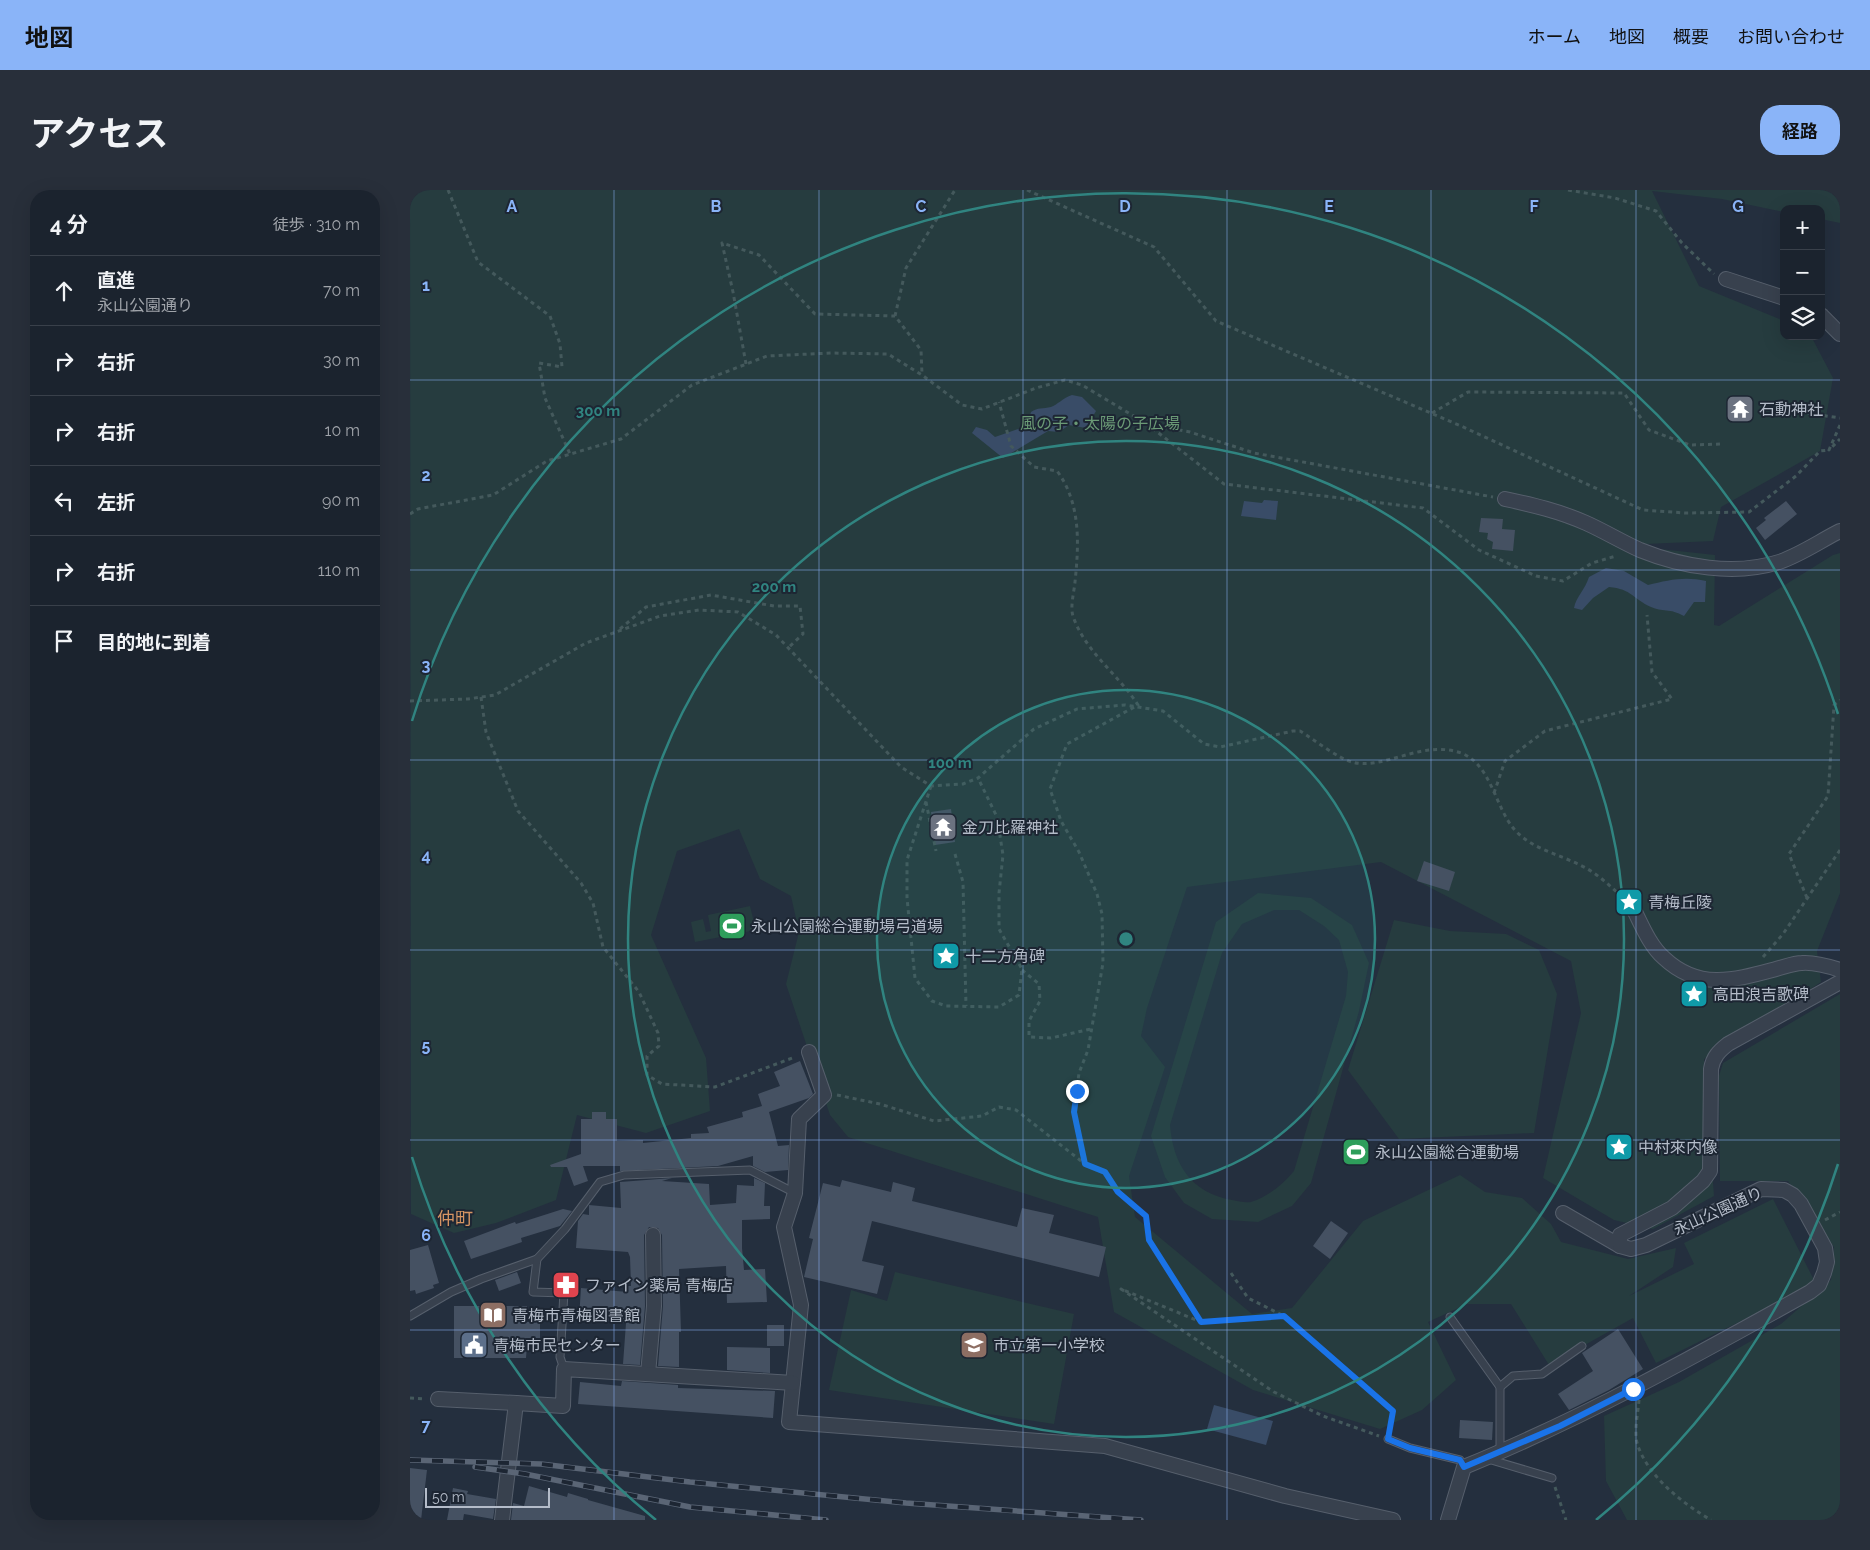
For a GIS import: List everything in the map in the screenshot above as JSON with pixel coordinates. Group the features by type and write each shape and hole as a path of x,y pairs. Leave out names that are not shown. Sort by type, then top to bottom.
{"street":[{"path":"1726,280 1780,297"},
{"path":"1825,320 1840,334"},
{"path":"1505,499 1548,508 1668,560 1737,570 1777,562 1794,556 1840,531"},
{"path":"1632,906 1652,943 1664,958 1684,972 1708,981 1733,980 1801,963 1815,963 1840,970"},
{"name":"永山公園通り","path":"1464,1467 1560,1426 1633,1389 1810,1292 1819,1285 1827,1262 1825,1248 1801,1204 1793,1195 1772,1188 1761,1189 1646,1245 1631,1249 1620,1246 1620,1235 1672,1208 1704,1182 1710,1171 1711,1069 1712,1061 1719,1051 1728,1044 1840,982"},
{"path":"809,1052 824,1095 799,1119 794,1192 784,1227 801,1305 789,1422 1105,1446 1285,1496 1393,1520"},
{"path":"1563,1213 1620,1246"},
{"path":"648,1374 654,1306 653,1235"},
{"path":"438,1399 563,1406 564,1369 793,1383"},
{"path":"502,1520 516,1403"},
{"path":"1448,1520 1464,1467"}],"lane":[{"path":"410,1316 481,1279 537,1259 565,1229 600,1182 614,1177 685,1171 750,1170 794,1192"},
{"path":"537,1259 533,1292 564,1293 560,1357 564,1369"},
{"path":"1450,1318 1500,1387 1500,1452"},
{"path":"1500,1387 1513,1376 1542,1374 1582,1346"},
{"path":"1388,1439 1410,1448 1460,1460 1464,1467"},
{"path":"1485,1458 1552,1478"}],"path":[{"path":"448,190 478,262 550,316 560,344 562,367 539,363 544,398 570,454"},
{"path":"894,316 906,268 955,190"},
{"path":"1027,190 1154,247 1216,321 1431,413 1643,510 1685,513 1749,512 1796,476 1820,451 1829,450 1840,439"},
{"path":"1568,190 1615,198 1656,211 1682,243 1712,272 1726,280"},
{"path":"746,364 734,292 722,243 759,255 815,314 894,316"},
{"path":"894,316 921,350 922,375"},
{"path":"410,514 418,509 493,495 548,461 621,439 692,384 768,356 831,353 888,354 922,375 962,405 982,409 1036,388 1066,380 1082,384 1146,424 1224,484 1423,508 1479,550 1536,576 1562,581 1592,563 1639,549"},
{"path":"1431,413 1468,392 1624,393 1648,430 1690,445 1720,444"},
{"path":"999,402 1011,446 1034,467 1057,471 1068,485 1078,528 1072,614 1085,642 1126,686 1138,706"},
{"path":"1800,412 1840,418"},
{"path":"1146,424 1190,432 1254,453 1280,459 1505,499"},
{"path":"1829,450 1840,425"},
{"path":"617,632 646,607 711,595 774,606 800,606 803,634 789,647"},
{"path":"410,701 495,695 586,643 660,616 699,610 738,612 776,635 902,766 931,786 963,784 978,778 992,768 1019,741 1054,718 1077,709 1093,707 1138,706 1163,711 1204,744 1220,748 1300,731 1352,762 1372,762 1425,750 1446,749 1462,753 1475,762 1513,829 1528,842 1581,866 1602,878 1632,906"},
{"path":"1494,793 1505,761 1545,731 1672,698 1652,672 1647,615"},
{"path":"481,697 486,732 518,811 581,884 592,903 603,947 639,992 658,1033 659,1046 646,1056 646,1075 662,1084 715,1087 809,1052"},
{"path":"1807,898 1789,854 1828,796 1834,705 1840,700"},
{"path":"1085,1164 1074,1112 1078,1073 1088,1050 1103,963 1102,914 1097,894 1078,852 1061,821 1050,789 1067,744 1138,706"},
{"path":"978,778 998,817 1003,855 999,893 999,929 1022,969 1039,984 1040,1001 1029,1021 1028,1037 1051,1038 1091,1029"},
{"path":"931,786 907,860 907,898 915,978 932,1001 946,1006 999,1007 1019,995 1022,969"},
{"path":"926,802 936,851"},
{"path":"1746,977 1782,934 1840,850"},
{"path":"955,854 962,882 966,1006"},
{"path":"824,1095 845,1095 934,1122 982,1116 1000,1107 1016,1110 1085,1164 1105,1172 1118,1192 1146,1216 1149,1240 1201,1322"},
{"path":"1231,1273 1248,1298 1284,1316 1393,1411 1388,1439 1323,1416 1274,1392 1121,1289 1201,1322 1284,1316"},
{"path":"1633,1389 1639,1400 1636,1432 1645,1462 1660,1481 1711,1520"},
{"path":"1552,1478 1566,1520"}],"green space":[{"name":"風の子・太陽の子広場","path":"410,190 1840,190 1840,223 1825,220 1825,205 1780,205 1780,211 1722,199 1652,191 1699,286 1780,319 1780,340 1813,340 1833,378 1820,451 1721,507 1713,541 1623,545 1715,555 1714,625 1719,626 1833,555 1840,553 1840,893 1817,951 1821,982 1704,1059 1714,1196 1653,1229 1614,1220 1543,1178 1581,1013 1571,961 1381,862 1187,887 1147,1008 1141,1036 1165,1067 1129,1176 1135,1217 1252,1314 1292,1308 1363,1221 1460,1175 1485,1192 1522,1198 1551,1224 1561,1242 1628,1259 1676,1248 1673,1267 1629,1296 1694,1264 1684,1243 1773,1199 1816,1284 1656,1363 1633,1318 1549,1365 1511,1304 1467,1304 1428,1322 1456,1380 1422,1410 1380,1429 1253,1390 1114,1312 1098,1217 848,1137 830,1115 786,984 799,932 791,896 760,879 739,829 677,851 651,935 706,1058 710,1111 646,1133 577,1115 556,1200 496,1223 454,1233 411,1214"},
{"path":"1258,893 1311,898 1352,925 1369,963 1359,1011 1311,1183 1292,1206 1258,1222 1212,1219 1184,1203 1165,1177 1151,1136 1216,922","holes":["1274,910 1299,910 1324,926 1339,940 1348,972 1346,996 1294,1171 1275,1190 1264,1197 1251,1202 1232,1200 1205,1191 1187,1174 1175,1152 1170,1125 1222,953 1242,924"]},
{"name":"永山公園総合運動場弓道場","path":"750,906 756,930 695,942 691,922 703,919 706,932 711,931 708,915"},
{"path":"1394,920 1450,931 1506,934 1539,950 1557,994 1534,1133 1399,1139 1348,1070"},
{"path":"1840,994 1840,1520 1627,1520 1606,1481 1604,1416 1679,1382 1781,1324 1831,1280 1834,1247 1788,1181 1720,1181 1719,1076 1723,1063"},
{"path":"895,1272 1074,1314 1054,1424 829,1390 851,1290 887,1301"}],"water":[{"path":"1072,395 1082,397 1096,411 1086,428 1069,425 1059,432 1048,431 1003,458 972,433 976,427 987,430 995,437 1027,426 1031,412 1056,405"},
{"path":"1264,500 1278,501 1276,520 1241,516 1244,501 1262,503"},
{"path":"1606,568 1624,571 1648,585 1684,579 1706,581 1705,602 1694,602 1684,616 1651,607 1628,592 1609,587 1593,598 1582,610 1574,608 1589,577"},
{"path":"1214,1405 1273,1421 1266,1445 1207,1429"}],"building":[{"path":"1739,398 1753,407 1743,422 1730,413"},
{"path":"1786,501 1797,514 1765,540 1756,528 1766,520 1764,518"},
{"path":"1481,518 1503,519 1502,529 1515,530 1513,551 1492,549 1493,542 1487,539 1488,533 1479,532"},
{"name":"金刀比羅神社","path":"951,809 955,842 935,845 931,812"},
{"path":"1424,861 1455,872 1449,891 1417,881"},
{"path":"800,1061 813,1094 809,1098 769,1112 778,1146 789,1145 788,1170 765,1172 753,1166 753,1156 718,1166 620,1171 620,1166 583,1166 588,1181 574,1186 567,1167 551,1167 550,1165 581,1154 581,1119 592,1119 592,1112 606,1112 606,1119 617,1119 617,1141 643,1140 643,1143 691,1138 691,1134 709,1133 707,1127 743,1117 742,1112 762,1106 758,1094 780,1086 774,1072"},
{"path":"672,1178 662,1181 709,1184 710,1205 736,1203 737,1185 754,1186 754,1178 765,1183 764,1206 770,1206 770,1219 742,1220 742,1248 744,1270 765,1269 767,1302 727,1303 726,1266 679,1269 681,1332 679,1332 679,1367 658,1366 663,1306 662,1235 658,1228 649,1227 644,1235 645,1306 640,1365 623,1364 626,1323 579,1319 581,1288 628,1292 628,1286 631,1286 630,1257 628,1252 576,1248 578,1221 583,1214 589,1215 589,1205 621,1208 620,1182"},
{"path":"842,1180 891,1192 893,1182 915,1188 912,1201 1017,1227 1022,1208 1054,1215 1049,1233 1106,1247 1099,1277 872,1221 862,1261 884,1266 877,1294 804,1277 813,1239 809,1238 823,1183 840,1187"},
{"path":"563,1209 572,1211 560,1226 521,1238 522,1242 471,1259 464,1241 515,1222 516,1224"},
{"path":"1331,1221 1348,1233 1330,1259 1313,1246"},
{"path":"428,1245 439,1283 433,1285 434,1288 416,1294 415,1290 410,1291 410,1250"},
{"path":"517,1272 521,1283 499,1291 495,1280"},
{"path":"454,1306 527,1306 527,1322 540,1322 540,1344 527,1344 526,1358 454,1358"},
{"path":"767,1325 784,1325 784,1346 767,1346"},
{"path":"1618,1329 1643,1369 1609,1390 1569,1410 1558,1394 1593,1371 1582,1353"},
{"path":"727,1347 770,1348 770,1373 727,1370"},
{"path":"622,1381 678,1385 678,1388 775,1391 773,1418 578,1404 580,1382 621,1386"},
{"path":"1460,1420 1493,1422 1492,1440 1459,1438"},
{"path":"410,1468 427,1470 421,1520 410,1520"},
{"path":"529,1486 567,1497 568,1493 645,1516 645,1520 511,1520 513,1503 524,1506"},
{"path":"453,1488 468,1491 467,1494 496,1499 493,1519 464,1514 463,1520 447,1520"}],"railway":[{"path":"410,1460 541,1464 690,1482 906,1503 1141,1520"},
{"path":"475,1467 525,1474 690,1507 826,1520"}],"place":[{"name":"石動神社","path":"1740,409"},
{"name":"金刀比羅神社","path":"943,827"},
{"name":"青梅丘陵","path":"1629,902"},
{"name":"永山公園総合運動場弓道場","path":"732,926"},
{"name":"十二方角碑","path":"946,956"},
{"name":"高田浪吉歌碑","path":"1694,994"},
{"name":"中村來内像","path":"1619,1147"},
{"name":"永山公園総合運動場","path":"1356,1152"},
{"name":"ファイン薬局 青梅店","path":"566,1285"},
{"name":"青梅市青梅図書館","path":"493,1315"},
{"name":"青梅市民センター","path":"474,1345"},
{"name":"市立第一小学校","path":"974,1345"}],"district":[{"name":"仲町","path":"455,1218"}],"route":[{"path":"1077,1091 1074,1112 1085,1164 1105,1172 1118,1192 1146,1216 1149,1240 1201,1322 1284,1316 1393,1411 1388,1439 1410,1448 1460,1460 1464,1467 1560,1426 1633,1389"}]}
